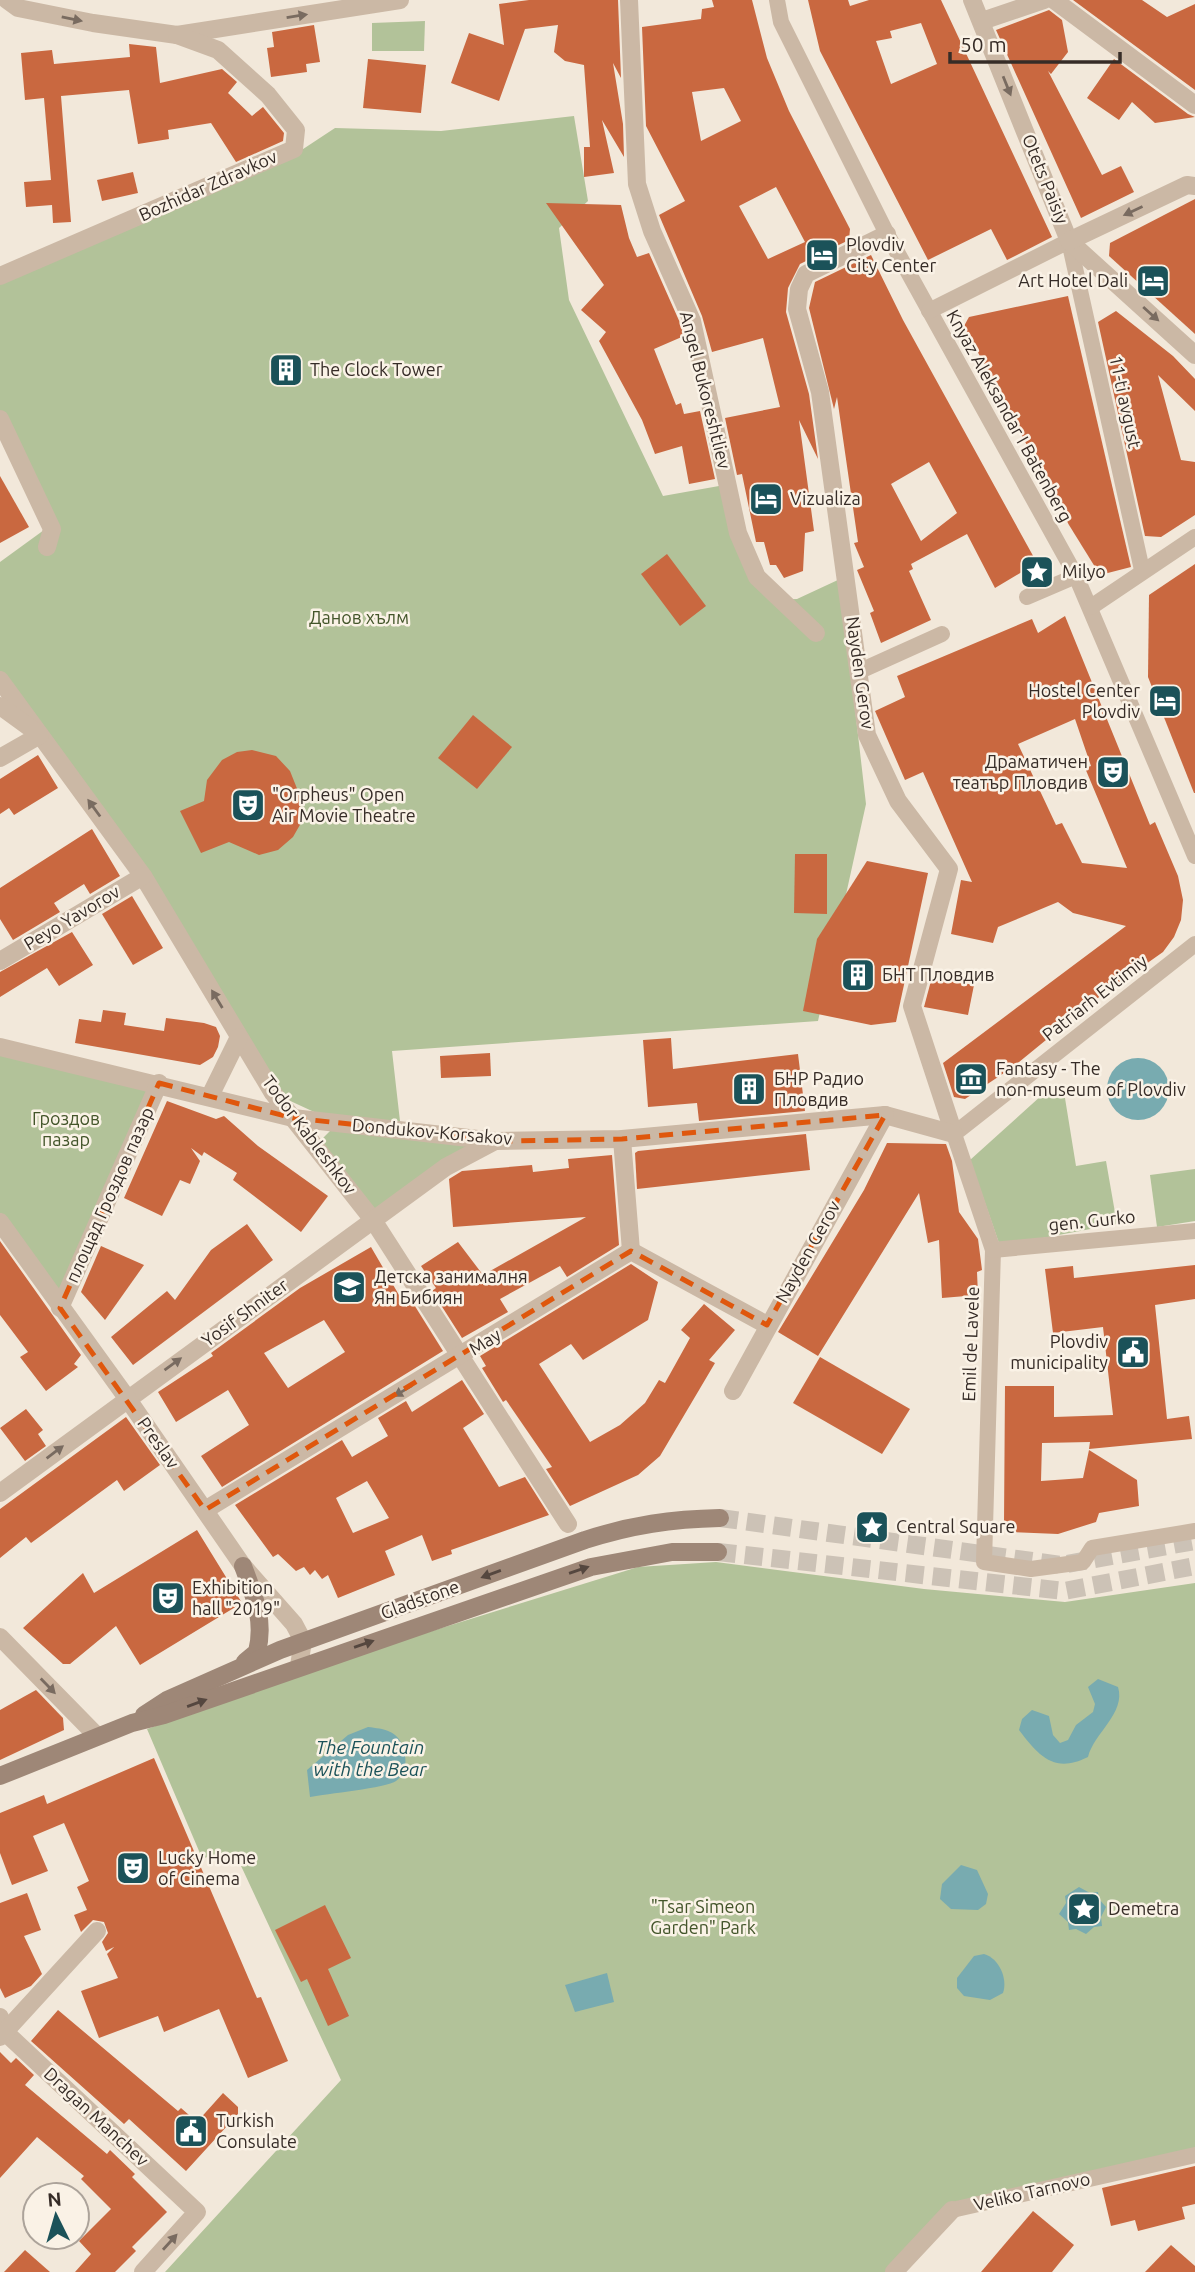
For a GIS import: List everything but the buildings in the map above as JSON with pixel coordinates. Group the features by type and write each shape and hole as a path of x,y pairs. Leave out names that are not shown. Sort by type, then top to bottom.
{"main road":[{"name":"Gladstone","path":"132,1723 167,1700 242,1665 630,1525 673,1519 720,1518"},
{"name":"Gladstone","path":"0,1776 132,1723 164,1715 590,1567 672,1552 718,1552"},
{"path":"242,1665 257,1651 261,1627 260,1609 243,1566"}],"street":[{"path":"7,0 18,8 93,23 177,35 400,0"},
{"name":"Angel Bukoreshtliev","path":"629,0 637,184 652,231 692,321 738,533 757,577 816,633"},
{"name":"Knyaz Aleksandar I Batenberg","path":"778,0 781,22 887,234 1076,576 1195,856"},
{"name":"Otets Paisiy","path":"972,0 1069,241 1195,355"},
{"path":"982,21 1044,0"},
{"path":"1054,0 1195,105"},
{"name":"Bozhidar Zdravkov","path":"0,276 294,149 296,130 268,95 218,50 177,35"},
{"path":"929,311 1187,185 1195,186"},
{"name":"Nayden Gerov","path":"887,234 806,274 799,289 797,309 820,392 867,735 898,801 949,869 912,1006 954,1134"},
{"name":"11-ti avgust","path":"1069,241 1142,570"},
{"path":"0,419 52,529 47,547"},
{"path":"1091,607 1142,570 1195,537"},
{"path":"1027,597 1076,576"},
{"path":"860,671 942,634"},
{"name":"Todor Kableshkov","path":"0,680 143,876 273,1093 373,1220 568,1524"},
{"path":"0,706 40,735 0,758"},
{"name":"Peyo Yavorov","path":"0,961 143,876"},
{"name":"Patriarh Evtimiy","path":"954,1134 1195,944"},
{"path":"210,1096 239,1037"},
{"name":"Dondukov-Korsakov","path":"0,1047 159,1083 293,1118 495,1141 622,1139 886,1115 954,1134"},
{"name":"площад Гроздов пазар","path":"60,1308 159,1083"},
{"name":"Nayden Gerov","path":"733,1391 767,1325 886,1115"},
{"name":"Emil de Lavele","path":"954,1134 993,1250 984,1562 1031,1569 1083,1562 1092,1548 1195,1531"},
{"path":"622,1139 631,1251 767,1325"},
{"name":"Yosif Shniter","path":"0,1493 446,1167 495,1141"},
{"name":"Preslav","path":"0,1222 127,1398 243,1566 294,1624 303,1641"},
{"name":"gen. Gurko","path":"993,1250 1195,1230"},
{"name":"May","path":"205,1510 631,1251"},
{"path":"0,1637 97,1736"},
{"path":"299,1666 303,1641"},
{"path":"2,2029 97,1931"},
{"name":"Dragan Manchev","path":"2,2029 197,2212 144,2272"},
{"name":"Veliko Tarnovo","path":"894,2272 952,2210 1195,2155"}],"highlighted area":[{"path":"159,1083 293,1118 509,1141 622,1139 885,1115 767,1325 631,1251 205,1510 60,1308"}],"green space":[{"path":"425,21 424,51 372,51 372,23"},
{"name":"Данов хълм","path":"574,116 588,201 559,228 569,300 663,496 719,486 773,600 797,599 840,579 866,804 818,1021 392,1051 401,1130 491,1142 373,1220 315,1146 338,1123 273,1093 143,876 0,680 0,562 44,530 0,434 0,279 291,157 335,128 441,131"},
{"name":"Гроздов пазар","path":"0,1055 159,1083 60,1308 0,1222"},
{"path":"1064,1092 1076,1166 1106,1161 1117,1224 1000,1246 970,1160 1042,1095"},
{"path":"1195,1169 1195,1221 1157,1227 1150,1175"},
{"name":"\"Tsar Simeon Garden\" Park","path":"716,1562 924,1589 1065,1602 1195,1583 1195,2149 949,2204 885,2272 165,2272 341,2080 235,1853 202,1858 147,1729 390,1644 638,1567"}],"water":[{"path":"1138,1058 1150,1060 1160,1067 1167,1077 1167,1101 1160,1111 1150,1118 1138,1120 1126,1118 1116,1111 1109,1101 1107,1089 1109,1077 1116,1067 1126,1060"},
{"path":"1098,1679 1118,1687 1118,1706 1088,1757 1066,1764 1048,1760 1033,1748 1019,1730 1022,1719 1032,1710 1049,1716 1053,1735 1060,1743 1068,1740 1076,1725 1093,1712 1095,1704 1088,1687"},
{"name":"The Fountain with the Bear","path":"368,1727 389,1731 400,1741 405,1761 400,1778 381,1786 310,1797 307,1770 348,1735"},
{"path":"961,1865 977,1870 988,1894 986,1904 978,1910 951,1909 940,1899 942,1884"},
{"path":"1079,1887 1090,1893 1098,1892 1099,1899 1106,1907 1101,1917 1102,1926 1094,1927 1086,1934 1076,1929 1069,1930 1068,1922 1059,1914 1066,1903 1065,1896"},
{"path":"984,1954 994,1960 1001,1970 1003,1993 990,2000 964,1996 957,1988 957,1978 974,1956"},
{"path":"607,1973 614,2002 575,2012 565,1985"}],"tunnel":[{"path":"720,1518 1061,1565 1195,1541"},
{"path":"718,1552 1064,1591 1195,1566"}],"place":[{"name":"Plovdiv City Center","path":"822,255"},
{"name":"Art Hotel Dali","path":"1153,281"},
{"name":"The Clock Tower","path":"286,370"},
{"name":"Vizualiza","path":"766,499"},
{"name":"Milyo","path":"1037,572"},
{"name":"Hostel Center Plovdiv","path":"1165,701"},
{"name":"Драматичен театър Пловдив","path":"1113,772"},
{"name":"\"Orpheus\" Open Air Movie Theatre","path":"248,805"},
{"name":"БНТ Пловдив","path":"858,975"},
{"name":"Fantasy - The non-museum of Plovdiv","path":"971,1079"},
{"name":"БНР Радио Пловдив","path":"749,1089"},
{"name":"Детска занималня Ян Бибиян","path":"349,1287"},
{"name":"Plovdiv municipality","path":"1133,1352"},
{"name":"Central Square","path":"872,1527"},
{"name":"Exhibition hall \"2019\"","path":"168,1598"},
{"name":"Lucky Home of Cinema","path":"133,1868"},
{"name":"Demetra","path":"1084,1909"},
{"name":"Turkish Consulate","path":"191,2131"}]}
